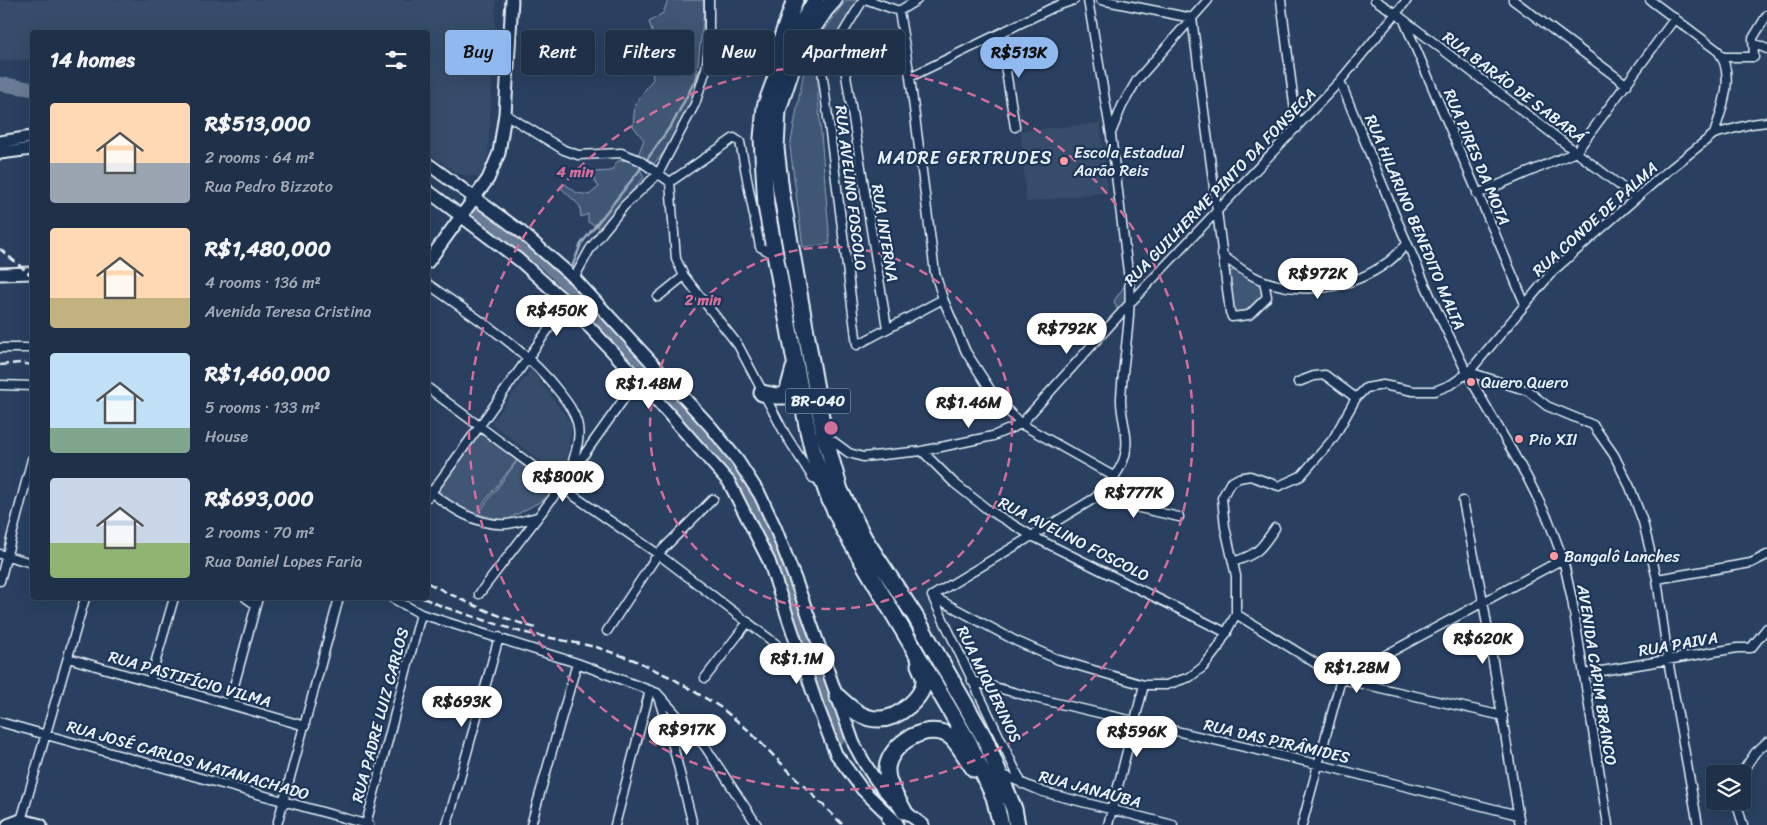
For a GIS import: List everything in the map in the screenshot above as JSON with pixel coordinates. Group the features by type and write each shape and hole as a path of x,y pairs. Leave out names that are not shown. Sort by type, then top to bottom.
{"highway":[{"path":"766,107 774,58 796,0"},
{"name":"BR-040","path":"816,0 796,32 781,63 766,107 762,138 766,206 814,456 828,496 844,530 968,741 994,797 1002,825"},
{"name":"BR-040","path":"834,0 807,37 792,68 778,110 776,148 781,191 824,434 840,490 864,538 915,616 985,739 1001,774 1014,809 1017,825"},
{"path":"762,393 784,396 788,390 795,359"},
{"path":"837,696 856,713 880,720 894,715 913,702 919,695 924,681 908,638"},
{"path":"896,820 887,770 889,759 902,742 915,735 940,732 951,738 994,797"}],"main road":[{"path":"430,259 488,180 499,153 505,114 512,0"},
{"path":"0,142 30,137"},
{"path":"0,153 30,149"},
{"path":"430,165 520,231 574,278 711,427 738,461 775,527 854,744 866,767 880,786 896,820"},
{"path":"430,192 519,260 567,303 638,379 729,482 744,507 769,561 817,705 836,754 862,789 896,820 923,825"},
{"path":"0,274 30,272"},
{"path":"744,507 758,496"},
{"path":"8,825 20,822 41,825"}],"street":[{"path":"574,278 590,249 624,206 658,174 695,104 703,82 708,49 709,0"},
{"path":"845,30 863,0"},
{"path":"868,0 899,11"},
{"path":"899,11 916,0"},
{"path":"910,77 1054,7 1074,0"},
{"path":"932,596 1095,498 1115,477 1122,465 1126,449 1126,434 1121,400 1130,302 1111,134 1088,0"},
{"path":"1102,0 1192,18"},
{"path":"1111,134 1122,106 1137,80 1208,0"},
{"path":"1281,0 1297,128"},
{"name":"RUA BARÃO DE SABARÁ","path":"1374,0 1396,13 1636,198"},
{"name":"RUA GUILHERME PINTO DA FONSECA","path":"824,434 849,453 863,457 922,451 993,436 1021,424 1130,302 1340,81 1407,0"},
{"path":"1513,0 1627,85"},
{"path":"1650,0 1718,51 1722,57 1726,75 1725,98 1714,134"},
{"path":"899,11 910,77 935,273 943,299 966,352 995,397 1021,424 1115,477"},
{"path":"1722,57 1754,57 1754,41 1767,15"},
{"path":"1192,18 1218,210 1222,255 1232,317 1249,315 1268,296 1264,281"},
{"path":"1477,194 1576,152 1675,18"},
{"name":"RUA PIRES DA MOTA","path":"1405,21 1525,304"},
{"path":"1000,34 1015,127"},
{"path":"1754,41 1767,49"},
{"name":"RUA AVELINO FOSCOLO","path":"823,75 857,345 887,328"},
{"name":"RUA INTERNA","path":"846,75 887,328"},
{"name":"RUA HILARINO BENEDITO MALTA","path":"1340,81 1407,244 1468,373"},
{"path":"505,114 564,150 578,155 621,152 639,160 670,182"},
{"name":"RUA CONDE DE PALMA","path":"1356,398 1366,388 1382,385 1413,391 1435,391 1452,384 1468,373 1553,271 1636,198 1714,134 1751,124 1767,122"},
{"path":"670,182 734,138 740,142 760,247 777,256"},
{"path":"670,182 676,258 684,276 738,345 785,434 813,478 823,481"},
{"path":"1222,255 1242,270 1264,281 1290,288 1316,289 1342,285 1374,271 1388,262 1407,244"},
{"path":"658,297 684,276"},
{"path":"430,285 528,357 549,378 571,407 578,423 578,441 569,475"},
{"path":"887,328 943,299"},
{"path":"430,492 480,427 567,303"},
{"path":"0,348 30,348"},
{"path":"1468,373 1528,391 1547,406 1593,425 1614,455 1633,495 1643,522 1657,579 1668,660 1698,825"},
{"name":"AVENIDA CAPIM BRANCO","path":"1468,373 1527,477 1548,518 1564,559 1608,825"},
{"path":"932,596 1016,641 1059,660 1144,685 1166,685 1190,676 1202,667 1218,648 1236,614 1236,576 1225,527 1222,498 1230,483 1239,478 1250,476 1279,486 1301,476 1333,439 1356,398 1325,375 1314,376 1298,382"},
{"path":"479,594 561,487 638,379"},
{"path":"0,385 30,386"},
{"path":"430,390 561,487 658,554 776,644"},
{"name":"RUA AVELINO FOSCOLO","path":"922,451 954,482 987,509 1032,536 1227,633"},
{"path":"0,581 4,555 30,466"},
{"path":"430,494 467,516 482,522 506,524 538,517"},
{"path":"606,631 658,554 713,498"},
{"path":"1095,498 1179,517"},
{"path":"1463,501 1483,601 1520,825"},
{"path":"1233,562 1260,550 1275,528"},
{"path":"4,555 30,562"},
{"path":"1657,579 1751,563 1767,555"},
{"path":"1302,825 1341,679 1564,559"},
{"name":"RUA MIQUERINOS","path":"932,596 1022,784"},
{"path":"20,822 84,600"},
{"path":"150,681 173,600"},
{"path":"277,825 338,600"},
{"path":"396,600 421,614 577,663 654,692 704,745 757,825"},
{"path":"229,704 257,601"},
{"name":"RUA PADRE LUIZ CARLOS","path":"367,825 421,614"},
{"path":"1236,614 1341,679 1502,716"},
{"path":"705,678 748,622"},
{"name":"RUA PAIVA","path":"1584,674 1737,648 1751,648 1767,628"},
{"path":"446,825 499,637"},
{"name":"RUA PASTIFÍCIO VILMA","path":"68,658 305,726"},
{"path":"531,825 577,663"},
{"name":"RUA DAS PIRÂMIDES","path":"972,681 1317,764 1518,815"},
{"path":"1108,825 1144,685"},
{"path":"615,825 654,692"},
{"path":"654,692 670,734 693,825"},
{"name":"RUA JOSÉ CARLOS MATAMACHADO","path":"0,722 367,825"},
{"path":"1747,765 1767,742"},
{"name":"RUA JANAÚBA","path":"1001,774 1043,792 1173,825"},
{"path":"1739,810 1743,825"}],"shaded area":[{"path":"0,0 496,0 494,30 445,30 445,75 492,75 488,157 480,177 459,174 430,153 430,30 30,30 30,59 0,61"},
{"path":"668,0 704,0 694,96 672,143 652,166 638,155 644,140 633,126 635,104 653,79 652,75 694,75 694,30 652,30 649,22 663,13"},
{"path":"846,0 858,0 840,30 825,30"},
{"path":"803,75 818,75 818,97 830,244 803,247 790,147"},
{"name":"Escola Estadual Aarão Reis","path":"1100,123 1108,192 1026,202 1021,131"},
{"path":"628,160 637,163 644,177 600,228 588,222 588,214 581,217 580,206 560,187 565,184 577,193 589,195 599,187 594,180 595,172 611,171 618,161"},
{"path":"1240,269 1261,281 1262,297 1258,304 1246,314 1232,314 1230,271"},
{"path":"1125,285 1142,292 1129,316 1119,314 1114,301"},
{"path":"531,370 572,424 565,469 560,476 491,423"},
{"path":"480,433 517,460 475,514 470,514 434,491"},
{"path":"518,460 557,487 552,495 505,521 478,514"}],"waterway":[{"path":"704,0 705,30"},
{"path":"646,161 674,121 704,63"},
{"path":"0,84 30,89"},
{"path":"572,267 581,244 642,167"},
{"path":"480,213 547,264 566,282 613,336 702,430 745,487 779,556 840,737"}],"railway":[{"path":"0,249 30,274"},
{"path":"0,365 20,363 30,365"},
{"path":"430,584 481,608 536,628"},
{"path":"428,600 521,632 596,647 634,660 672,678 720,707 747,729 843,825"}],"place":[{"name":"Escola Estadual Aarão Reis","path":"1064,161"},
{"name":"Quero Quero","path":"1471,382"},
{"name":"Pio XII","path":"1519,439"},
{"name":"Bangalô Lanches","path":"1554,556"}],"district":[{"name":"MADRE GERTRUDES","path":"965,158"}]}
